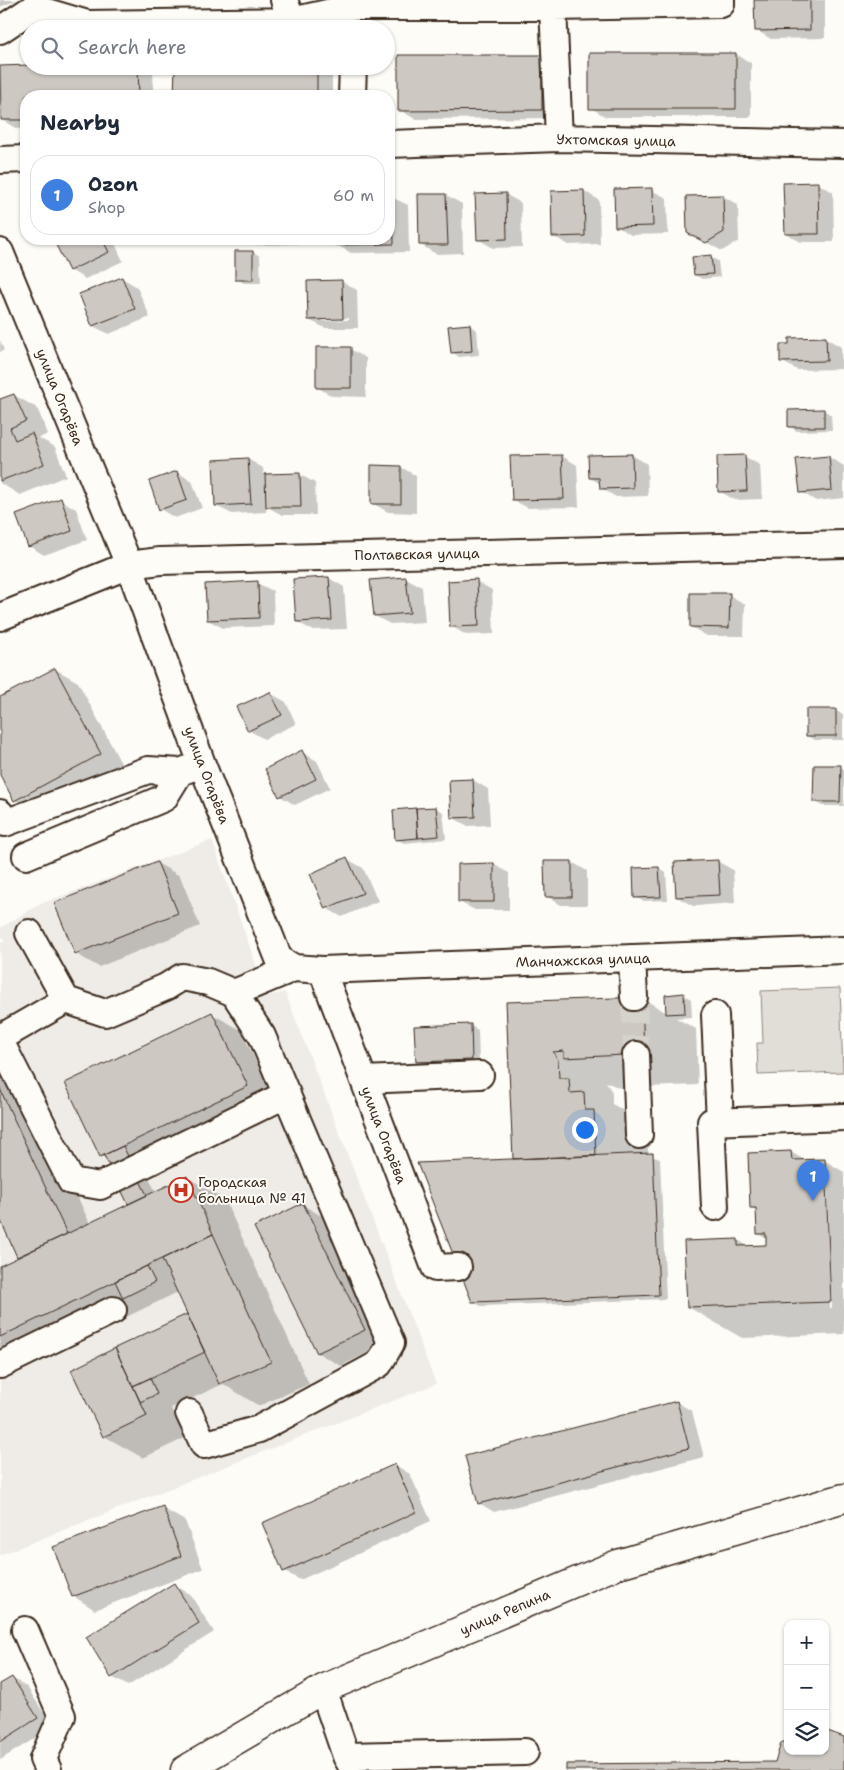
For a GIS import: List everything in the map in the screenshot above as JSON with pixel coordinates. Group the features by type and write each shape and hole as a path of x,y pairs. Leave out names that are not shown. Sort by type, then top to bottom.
{"main road":[{"name":"улица Репина","path":"184,1770 323,1689 618,1564 844,1498"}],"street":[{"path":"144,20 288,10 353,18 553,7 722,4 722,0"},
{"path":"0,30 32,4 76,20"},
{"path":"553,7 559,138"},
{"path":"352,90 353,75"},
{"name":"Ухтомская улица","path":"395,144 559,138 844,144"},
{"path":"0,160 20,159"},
{"name":"улица Огарёва","path":"0,252 129,565 191,768 279,959 294,968"},
{"name":"Полтавская улица","path":"0,617 129,565 160,561 844,544"},
{"path":"0,813 5,823 148,770 191,768"},
{"path":"26,856 164,798 191,768"},
{"path":"29,933 66,1000 105,1013 166,987 182,977 208,982 234,993 262,1036 391,1343 379,1364 260,1429 204,1445 189,1412"},
{"name":"Манчажская улица","path":"322,970 844,950"},
{"path":"632,958 634,997"},
{"path":"234,993 294,968 322,970"},
{"name":"улица Огарёва","path":"322,970 364,1080 417,1192 446,1268"},
{"path":"66,1000 0,1039 72,1181 100,1186 287,1094"},
{"path":"715,1015 720,1122"},
{"path":"636,1055 639,1135"},
{"path":"364,1080 480,1075"},
{"path":"715,1207 711,1122 844,1117"},
{"path":"0,1365 113,1310"},
{"path":"24,1630 62,1716 39,1766"},
{"path":"323,1689 350,1763 525,1752"}],"shaded area":[{"name":"Городская больница № 41","path":"212,840 267,996 285,992 436,1384 0,1555 0,943 5,941 0,934 0,928 40,904"},
{"path":"840,988 843,1072 758,1075 757,1043 763,1043 761,991"}],"building":[{"path":"754,0 810,0 810,30 755,31"},
{"path":"589,53 736,53 736,109 589,109"},
{"path":"398,55 542,55 542,110 398,111"},
{"path":"20,65 20,75 138,75 139,90 20,90 20,120 1,120 0,66"},
{"path":"175,75 317,75 317,90 174,90"},
{"path":"818,182 819,234 785,234 783,183"},
{"path":"652,188 653,226 615,227 614,189"},
{"path":"584,190 585,236 552,237 551,191"},
{"path":"506,193 507,239 477,240 475,194"},
{"path":"418,194 446,194 448,245 419,245"},
{"path":"723,195 724,232 706,243 687,233 686,196"},
{"path":"56,245 105,245 109,252 69,271"},
{"path":"235,251 253,251 253,280 235,280"},
{"path":"711,255 713,274 694,275 692,257"},
{"path":"122,277 135,309 92,326 79,294"},
{"path":"342,280 343,319 308,320 307,281"},
{"path":"470,324 472,351 451,353 448,326"},
{"path":"826,337 827,361 780,362 780,344 789,344 789,338"},
{"path":"316,347 351,347 351,388 316,388"},
{"path":"14,394 26,421 10,428 15,440 32,433 44,464 0,481 0,399"},
{"path":"824,409 824,427 788,427 788,410"},
{"path":"632,454 633,488 600,489 599,478 589,478 588,455"},
{"path":"562,455 564,499 512,500 510,456"},
{"path":"745,455 747,491 718,492 717,456"},
{"path":"829,456 832,490 800,493 796,459"},
{"path":"248,458 251,504 215,506 213,460"},
{"path":"371,465 401,466 401,504 371,504"},
{"path":"177,471 187,500 159,510 149,481"},
{"path":"300,473 301,507 266,507 265,474"},
{"path":"61,498 72,531 28,547 16,515"},
{"path":"329,577 332,620 296,622 293,579"},
{"path":"406,577 410,613 374,616 370,580"},
{"path":"477,579 479,626 450,627 448,581"},
{"path":"258,581 259,618 207,620 205,584"},
{"path":"690,593 730,593 729,628 690,627"},
{"path":"55,668 101,754 14,801 0,775 0,697"},
{"path":"270,692 282,715 248,731 236,707"},
{"path":"806,709 836,709 836,736 806,736"},
{"path":"302,750 316,779 279,797 265,769"},
{"path":"814,765 841,765 840,802 813,802"},
{"path":"473,779 475,817 451,818 449,780"},
{"path":"436,807 439,836 418,838 416,808"},
{"path":"416,808 418,838 395,840 393,810"},
{"path":"347,857 363,893 325,909 310,874"},
{"path":"718,860 720,895 676,897 674,862"},
{"path":"544,861 572,861 572,897 545,897"},
{"path":"157,862 178,913 75,954 54,903"},
{"path":"494,863 494,902 458,902 458,864"},
{"path":"659,867 661,897 634,898 633,868"},
{"path":"684,993 685,1013 666,1014 665,995"},
{"path":"642,997 644,1054 564,1058 564,1051 553,1052 558,1060 559,1078 569,1078 570,1093 584,1092 585,1110 594,1110 596,1156 513,1159 506,1002"},
{"path":"212,1012 248,1086 100,1157 65,1083"},
{"path":"471,1024 472,1060 416,1062 414,1026"},
{"path":"0,1089 67,1234 17,1257 0,1219"},
{"path":"123,1146 147,1195 128,1204 104,1155"},
{"path":"791,1151 792,1160 825,1159 831,1302 687,1307 684,1241 738,1239 738,1246 766,1245 766,1234 757,1234 756,1208 750,1208 748,1153"},
{"path":"653,1153 659,1295 472,1302 417,1163"},
{"path":"187,1176 213,1234 0,1337 0,1266"},
{"path":"303,1203 365,1330 317,1353 254,1227"},
{"path":"213,1234 271,1362 219,1384 162,1259"},
{"path":"147,1266 155,1282 123,1298 115,1281"},
{"path":"187,1314 205,1352 133,1386 115,1348"},
{"path":"115,1348 147,1416 103,1437 71,1370"},
{"path":"150,1378 157,1394 140,1402 133,1386"},
{"path":"677,1401 689,1448 478,1504 465,1456"},
{"path":"395,1464 416,1512 283,1572 262,1523"},
{"path":"163,1506 181,1556 72,1597 53,1547"},
{"path":"174,1583 199,1623 111,1678 86,1637"},
{"path":"12,1677 38,1718 0,1742 0,1684"},
{"path":"829,1731 844,1737 844,1770 566,1770 566,1764 775,1762 781,1743 784,1742 784,1755 829,1755"}],"tunnel":[{"path":"634,997 636,1055"}],"place":[{"name":"Городская больница № 41","path":"181,1190"},
{"name":"Ozon","path":"813,1201"}]}
